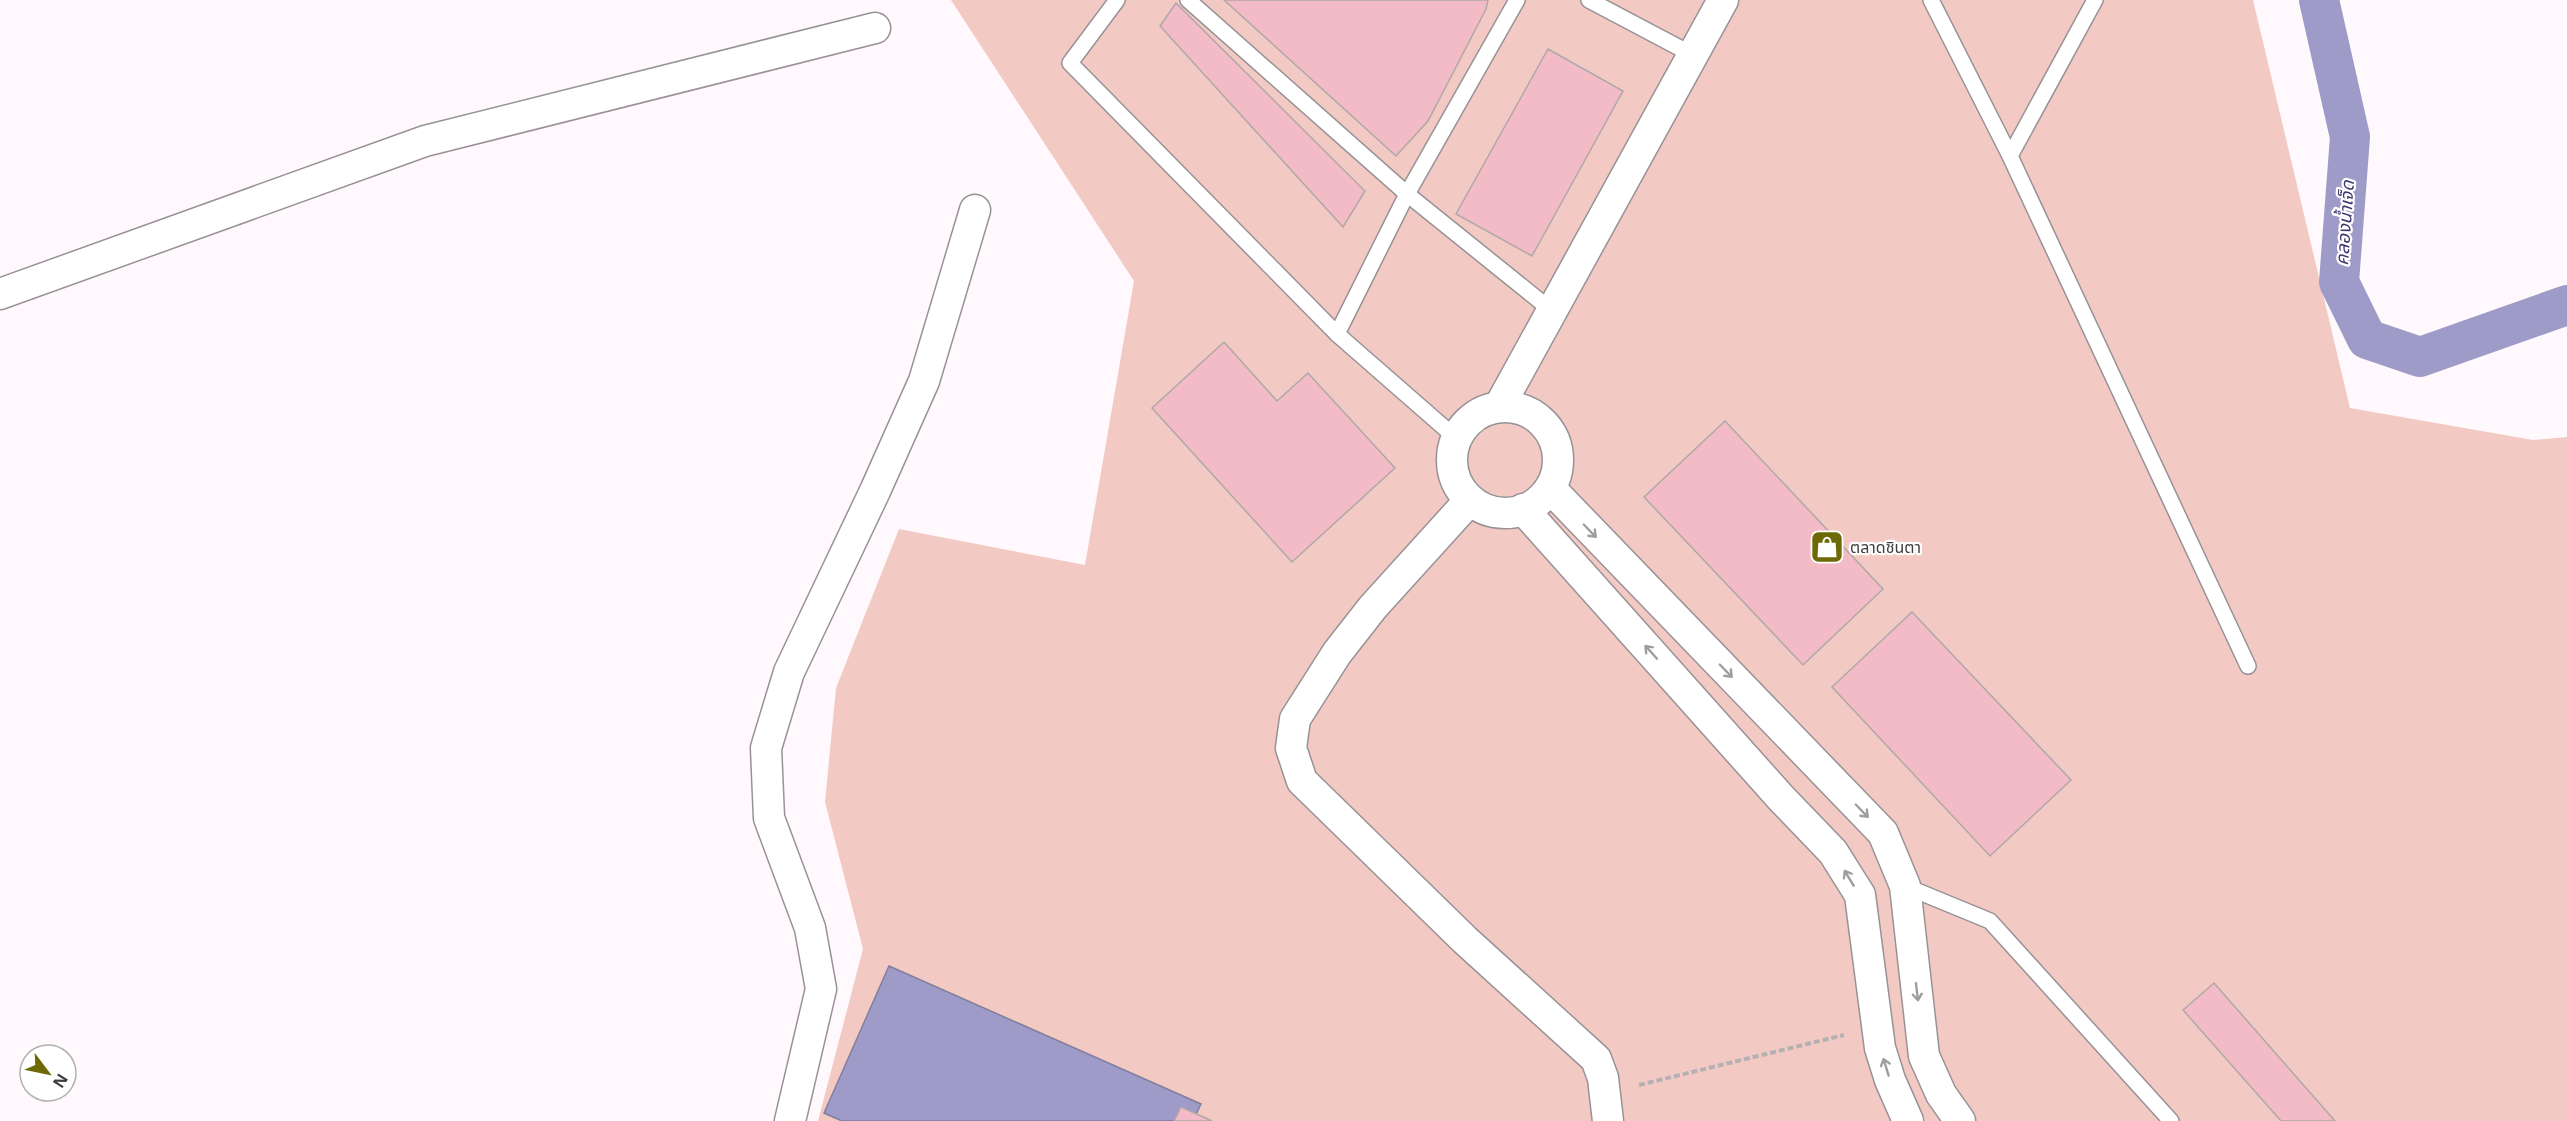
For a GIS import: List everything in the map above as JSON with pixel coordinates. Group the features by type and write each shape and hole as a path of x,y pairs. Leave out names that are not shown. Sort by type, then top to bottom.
{"street":[{"path":"1498,407 1723,0"},
{"path":"0,294 425,141 875,28"},
{"path":"790,1121 821,989 810,928 769,818 766,748 789,672 875,491 924,381 975,210"},
{"path":"1498,407 1516,408 1532,414 1545,424 1554,439 1558,455 1557,472 1550,488 1538,501 1510,513 1496,512 1470,500 1459,487 1453,471 1452,454 1456,438 1467,423 1481,412 1498,407"},
{"path":"1550,488 1883,833 1905,886 1924,1056 1941,1094 1960,1121"},
{"path":"1470,500 1373,607 1337,653 1295,718 1291,748 1302,781 1465,940 1596,1059 1603,1078 1606,1107"},
{"path":"1523,509 1781,798 1833,852 1860,896 1880,1048 1890,1080 1908,1121"},
{"path":"1877,1028 1921,1023"}],"lane":[{"path":"1117,0 1070,63 1337,334 1456,438"},
{"path":"1188,0 1407,194 1551,310"},
{"path":"1337,334 1407,194 1517,0"},
{"path":"1589,0 1693,55"},
{"path":"1931,0 2010,156 2248,666"},
{"path":"2010,156 2095,0"},
{"path":"1905,886 1990,921 2171,1121"}],"path":[{"path":"1606,1107 1877,1028"}],"shaded area":[{"name":"ตลาดชินตา","path":"951,0 2253,0 2350,408 2533,440 2567,437 2567,1121 818,1121 863,949 825,802 836,688 899,529 1085,565 1134,281"},
{"path":"889,966 1201,1104 1193,1121 842,1121 824,1113"}],"building":[{"path":"1224,0 1488,0 1486,9 1428,121 1396,156"},
{"path":"1176,3 1365,191 1343,227 1160,26"},
{"path":"1548,49 1623,91 1532,256 1456,214"},
{"path":"1224,342 1277,401 1308,373 1395,468 1292,562 1152,408"},
{"path":"1725,421 1883,589 1803,665 1644,497"},
{"path":"1912,612 2071,780 1990,856 1832,687"},
{"path":"2214,983 2335,1121 2281,1121 2183,1010"},
{"path":"1181,1107 1212,1121 1174,1121"}],"waterway":[{"name":"คลองน้ำเจ็ด","path":"2319,0 2350,137 2339,282 2367,339 2420,357 2567,305"}],"place":[{"name":"ตลาดชินตา","path":"1827,547"}]}
